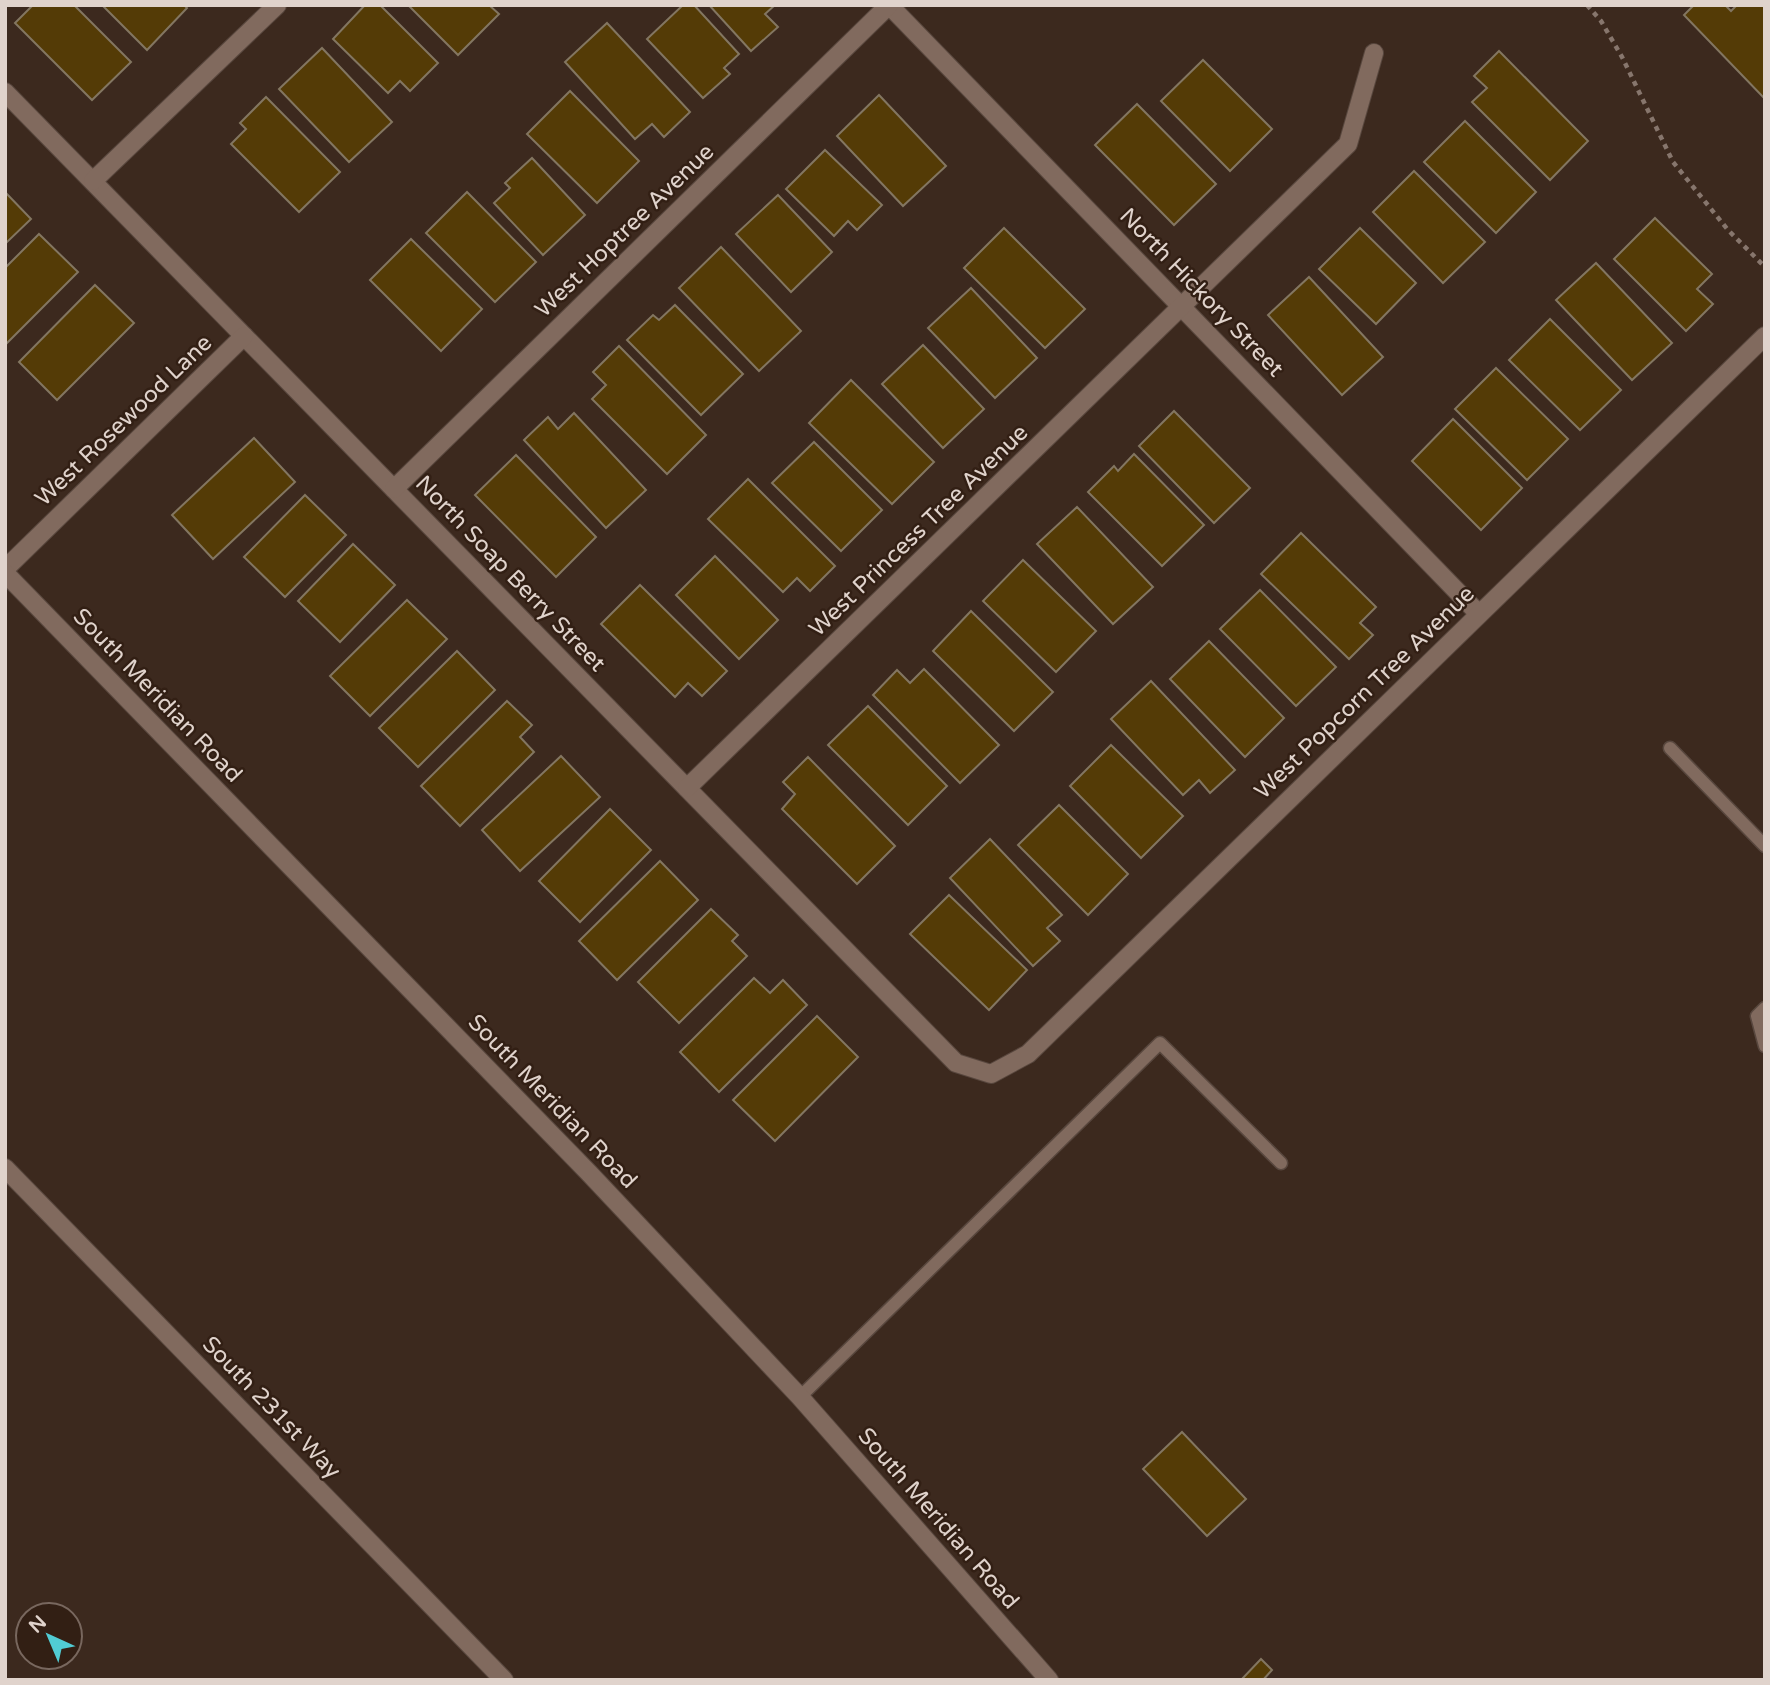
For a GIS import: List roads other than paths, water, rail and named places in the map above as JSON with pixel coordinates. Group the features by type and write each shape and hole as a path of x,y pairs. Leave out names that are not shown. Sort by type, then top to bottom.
{"street":[{"path":"93,181 277,5"},
{"name":"North Hickory Street","path":"889,5 1479,614"},
{"name":"West Hoptree Avenue","path":"394,489 889,5"},
{"name":"West Princess Tree Avenue","path":"687,788 1348,144 1374,53"},
{"name":"North Soap Berry Street","path":"5,92 956,1063 991,1074"},
{"name":"West Rosewood Lane","path":"5,571 244,336"},
{"name":"West Popcorn Tree Avenue","path":"991,1074 1028,1054 1765,336"},
{"name":"South Meridian Road","path":"5,571 589,1173 800,1397 1049,1680"},
{"name":"South 231st Way","path":"5,1168 504,1680"}],"lane":[{"path":"1670,748 1765,846"},
{"path":"1765,1008 1757,1016 1765,1046"},
{"path":"800,1397 1160,1043 1281,1163"}]}
